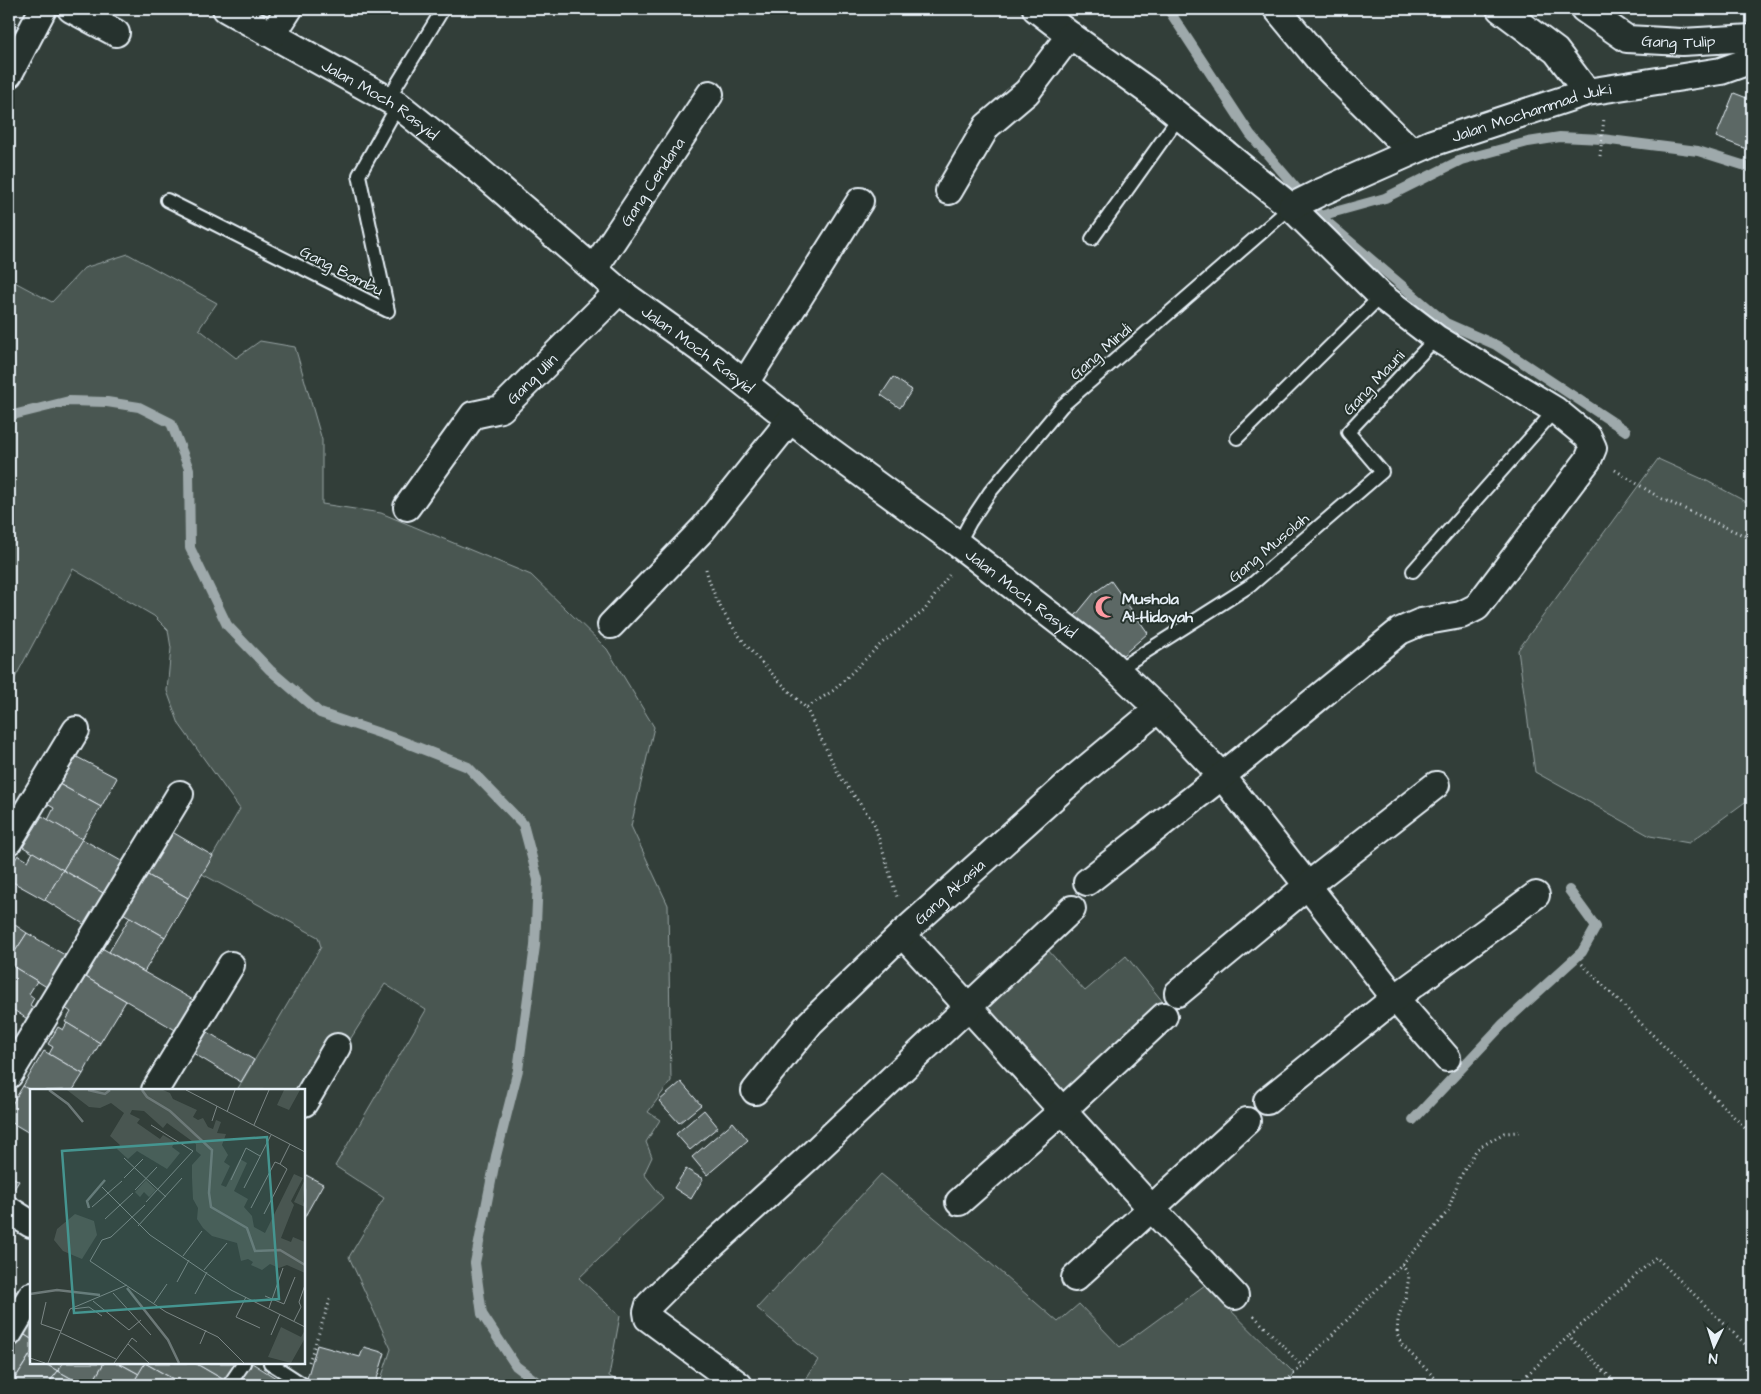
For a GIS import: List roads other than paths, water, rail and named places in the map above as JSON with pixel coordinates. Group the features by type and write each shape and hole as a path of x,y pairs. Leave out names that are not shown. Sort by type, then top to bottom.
{"street":[{"path":"9,74 42,9"},
{"path":"72,9 116,33"},
{"name":"Jalan Moch Rasyid","path":"226,9 393,102 474,166 619,291 714,358 825,447 962,547 1062,622 1097,651 1158,709 1222,776 1395,998 1447,1058"},
{"path":"273,34 289,9"},
{"path":"1036,9 1151,93 1179,116 1302,201 1381,296 1436,338 1555,410 1588,437 1593,448 1588,460 1477,607 1461,615 1421,622 1400,631 1222,776 1087,882"},
{"path":"1277,9 1320,61 1411,151"},
{"path":"1500,9 1556,51 1597,91"},
{"name":"Gang Tulip","path":"1584,9 1626,39 1682,42 1752,38"},
{"path":"949,192 987,126 1027,92 1070,35"},
{"name":"Jalan Mochammad Juki","path":"1302,201 1411,151 1597,91 1721,71 1752,60"},
{"name":"Gang Cendana","path":"594,268 710,94"},
{"path":"745,383 860,201"},
{"name":"Gang Ulin","path":"407,507 473,415 501,409 619,291"},
{"path":"611,625 703,529 791,419"},
{"name":"Gang Akasia","path":"755,1091 810,1023 902,934 1076,778 1158,709"},
{"path":"9,841 76,730"},
{"path":"1178,993 1307,886 1436,785"},
{"path":"9,1075 180,794"},
{"path":"1267,1101 1395,998 1536,895"},
{"path":"739,1385 648,1318 649,1305 676,1277 808,1158 1072,909"},
{"path":"902,934 1151,1208 1235,1296"},
{"path":"156,1089 231,965"},
{"path":"959,1202 1062,1111 1164,1016"},
{"path":"305,1101 337,1047"},
{"path":"1075,1278 1246,1121"},
{"path":"9,1210 30,1223"},
{"path":"9,1334 30,1298"}],"lane":[{"path":"393,102 443,9"},
{"name":"Gang Bambu","path":"167,200 388,311 359,175 393,102"},
{"path":"1092,239 1179,116"},
{"name":"Gang Mindi","path":"962,547 963,535 990,492 1062,406 1302,201"},
{"path":"1238,438 1381,296"},
{"name":"Gang Mauni","path":"1382,472 1348,432 1436,338"},
{"path":"1413,570 1555,410"},
{"name":"Gang Musolah","path":"1117,670 1251,585 1382,472"},
{"path":"229,1385 243,1364"},
{"path":"272,1364 302,1384"}],"waterway":[{"path":"1168,9 1250,134 1320,216 1446,323 1496,345 1626,431"},
{"path":"1320,216 1385,198 1461,160 1528,142 1560,137 1602,139 1698,151 1752,168"},
{"path":"9,416 69,401 107,402 139,407 171,423 189,469 190,548 227,625 270,670 320,713 394,738 468,767 523,824 538,880 535,946 518,1070 496,1156 475,1263 482,1314 516,1366 541,1385"},
{"path":"1413,1120 1503,1024 1582,952 1596,927 1569,890"}],"place":[{"name":"Mushola Al-Hidayah","path":"1106,607"}]}
